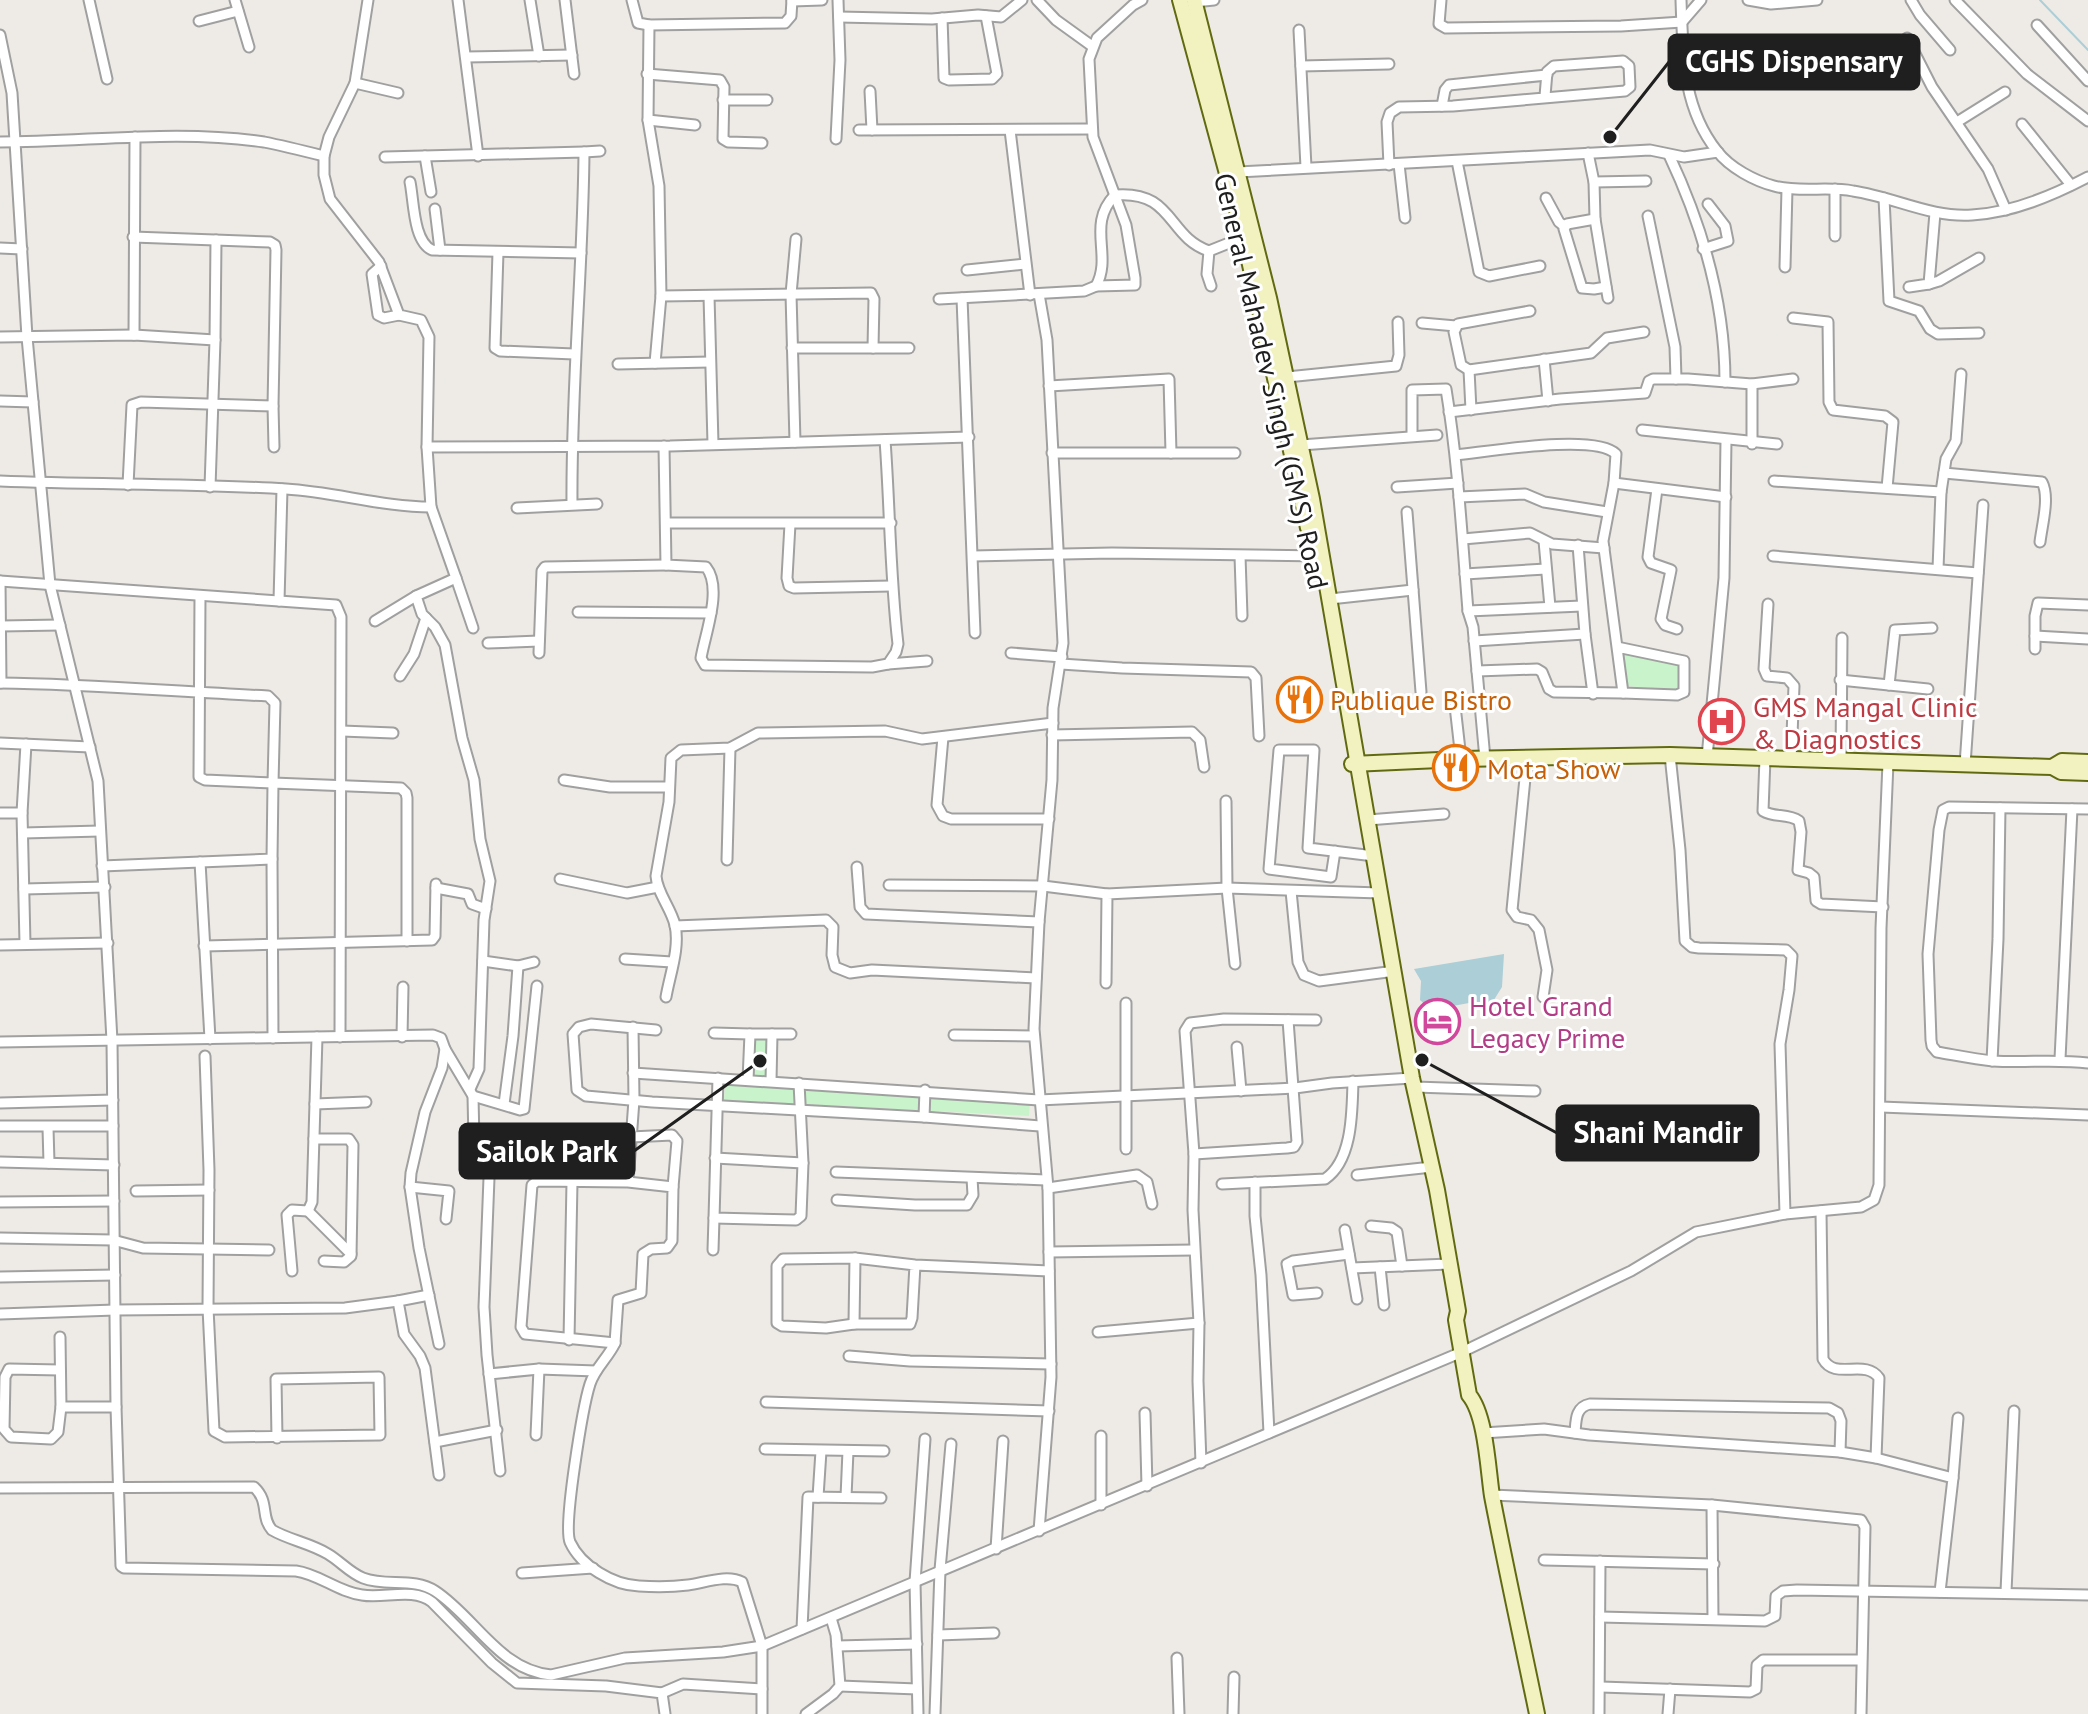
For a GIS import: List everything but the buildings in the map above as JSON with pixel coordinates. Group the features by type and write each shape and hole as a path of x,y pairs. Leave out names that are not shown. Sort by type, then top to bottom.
{"street":[{"path":"89,0 107,79"},
{"path":"235,0 249,47"},
{"path":"368,0 355,83 324,156 324,175 330,199 381,266 399,315"},
{"path":"458,0 478,156"},
{"path":"530,0 539,56"},
{"path":"565,0 574,74"},
{"path":"632,0 638,23 649,25 785,23 791,16 792,1 822,0"},
{"path":"836,139 838,0"},
{"path":"839,17 1001,17 1022,0"},
{"path":"1037,0 1056,20 1092,46"},
{"path":"1214,0 1189,1 1238,172 1287,377 1318,556 1330,599 1355,764 1670,755 2052,767 2061,772 2088,773"},
{"path":"1441,0 1438,19 1439,24 1446,28 1621,26 1682,22 1701,0"},
{"path":"1681,0 1683,65 1696,114 1718,152 1744,172 1774,186 1835,189 1884,198 1945,215 1976,215 2006,210 2088,177"},
{"path":"1748,0 1771,4 1817,0"},
{"path":"1911,0 1950,50"},
{"path":"1955,0 2027,74 2088,121"},
{"name":"General Mahadev Singh (GMS) Road","path":"1189,1 1318,556 1414,1082 1458,1311 1464,1319 1465,1350 1477,1393 1474,1401 1483,1433 1492,1495 1537,1714"},
{"path":"939,299 1135,285 1126,225 1108,173 1097,152 1092,129 1089,71 1092,46 1097,38 1135,2"},
{"path":"199,21 238,11"},
{"path":"942,18 944,78 992,79 997,74 986,16"},
{"path":"649,25 648,120 659,186 661,296 655,363"},
{"path":"2037,25 2088,81"},
{"path":"1299,30 1306,167"},
{"path":"0,35 12,93 27,337 50,585 98,781 112,1041 117,1487 122,1568 296,1571 359,1595 421,1596 432,1602 492,1663 517,1683 606,1686 662,1693 683,1684 762,1689"},
{"path":"1907,38 1932,87 1988,169 2006,210"},
{"path":"466,57 572,55"},
{"path":"1405,218 1387,122 1393,109 1625,91 1630,87 1629,66 1623,61 1554,66 1547,75 1545,96"},
{"path":"1301,66 1389,64"},
{"path":"647,74 720,80 724,87 723,139 728,142 762,143"},
{"path":"1442,106 1445,90 1454,84 1547,75"},
{"path":"355,83 398,93"},
{"path":"870,91 872,130"},
{"path":"1957,122 2005,92"},
{"path":"723,100 767,100"},
{"path":"648,120 695,125"},
{"path":"2022,124 2071,185"},
{"path":"859,130 1092,129"},
{"path":"1010,130 1025,264 1047,340 1060,555 1062,660 1054,696 1034,1036 1047,1184 1051,1364 1039,1531"},
{"path":"0,142 135,137 238,140 324,156"},
{"path":"134,335 135,137"},
{"path":"1238,172 1650,150 1684,157 1718,152"},
{"path":"385,157 600,151"},
{"path":"572,504 574,354 584,152"},
{"path":"1588,153 1608,298"},
{"path":"1669,155 1690,199 1703,249 1722,328 1725,382"},
{"path":"425,156 431,192"},
{"path":"1457,161 1479,272 1489,276 1540,266"},
{"path":"1594,182 1646,181"},
{"path":"410,182 420,239 426,247 440,250 581,253"},
{"path":"1785,267 1787,189"},
{"path":"1835,189 1835,236"},
{"path":"1096,286 1103,267 1099,226 1105,205 1115,195 1133,194 1152,199 1191,240 1209,251"},
{"path":"1546,198 1564,226 1582,288 1606,287"},
{"path":"1884,198 1889,301 1919,311 1930,329 1938,334 1979,333"},
{"path":"1703,249 1728,241 1725,226 1708,204"},
{"path":"435,209 440,250"},
{"path":"1929,284 1935,213"},
{"path":"1648,216 1673,334 1676,379"},
{"path":"1564,226 1595,219"},
{"path":"133,237 270,242 275,245 274,447"},
{"path":"1209,251 1244,237"},
{"path":"795,442 791,294 796,239"},
{"path":"210,487 216,240"},
{"path":"0,248 22,249"},
{"path":"1209,251 1207,274 1211,286"},
{"path":"498,252 495,348 500,351 574,354"},
{"path":"1909,287 1939,281 1979,258"},
{"path":"967,270 1025,264"},
{"path":"381,266 372,274 378,315 384,318 399,315 421,320 429,337 427,447 431,507 473,628"},
{"path":"661,296 871,293 874,299 873,348"},
{"path":"709,296 713,444"},
{"path":"962,298 975,633"},
{"path":"1422,323 1456,326 1465,321 1530,311"},
{"path":"1793,318 1828,322 1829,402 1833,410 1885,416 1893,422 1887,488"},
{"path":"1287,377 1396,366 1399,355 1398,322"},
{"path":"1456,326 1454,332 1461,365 1469,370 1591,353 1607,338 1644,332"},
{"path":"0,337 134,335 215,340"},
{"path":"792,348 909,348"},
{"path":"1544,359 1548,401"},
{"path":"618,364 710,362"},
{"path":"1469,370 1471,410"},
{"path":"1938,569 1941,492 1946,459 1956,441 1961,374"},
{"path":"1049,386 1169,379 1171,453"},
{"path":"1449,412 1645,393 1651,380 1752,384 1793,379"},
{"path":"1752,384 1752,444"},
{"path":"1412,435 1412,390 1446,389 1456,455 1468,611 1473,627 1485,759"},
{"path":"0,401 33,402"},
{"path":"128,485 132,405 141,402 273,406"},
{"path":"1642,430 1752,444 1777,444"},
{"path":"1301,445 1437,435"},
{"path":"427,447 664,446 969,437"},
{"path":"885,440 891,523 891,586 898,644 888,664"},
{"path":"1707,757 1724,578 1726,440"},
{"path":"1456,455 1570,443 1603,446 1616,454 1604,548 1623,693"},
{"path":"664,446 666,565"},
{"path":"1052,453 1235,453"},
{"path":"1944,473 2042,482 2045,495 2040,542"},
{"path":"0,481 282,489 369,499 407,507 431,507"},
{"path":"1774,481 1941,492"},
{"path":"1397,487 1458,483"},
{"path":"1614,483 1726,497"},
{"path":"279,601 282,489"},
{"path":"1657,489 1649,560 1671,570 1661,619 1665,625 1677,629"},
{"path":"1459,497 1525,494 1544,502 1607,512"},
{"path":"517,508 597,504"},
{"path":"1965,765 1983,505"},
{"path":"1407,512 1421,692"},
{"path":"666,523 891,523"},
{"path":"790,524 789,586 800,589 891,586"},
{"path":"1463,539 1530,533 1552,544 1604,548"},
{"path":"1544,541 1550,607"},
{"path":"1578,545 1593,694"},
{"path":"973,556 1318,556"},
{"path":"1240,556 1242,616"},
{"path":"1773,556 1978,573"},
{"path":"539,653 542,571 545,567 666,565 706,567 712,579 711,613 701,658 705,665 872,667 927,661"},
{"path":"1465,574 1546,569"},
{"path":"375,621 416,596 456,578"},
{"path":"273,1038 273,698 76,684 0,683 0,581 329,603 339,609 342,731 340,1037"},
{"path":"1330,599 1413,590"},
{"path":"200,596 199,777 205,780 401,788 406,793 407,941"},
{"path":"416,596 426,618 445,645 462,738 474,780 480,839 490,881 479,1069 472,1092 474,1142 489,1178 484,1307 500,1471"},
{"path":"2035,649 2038,603 2088,605"},
{"path":"1768,604 1764,669 1767,676 1787,678 1794,686 1791,759"},
{"path":"1468,611 1582,606"},
{"path":"578,612 711,613"},
{"path":"400,676 414,654 426,618"},
{"path":"1,626 60,625"},
{"path":"1889,685 1895,630 1932,628"},
{"path":"1474,641 1585,634"},
{"path":"2035,636 2088,639"},
{"path":"1841,760 1842,638"},
{"path":"488,643 539,641"},
{"path":"1477,671 1537,669 1542,672 1551,692 1681,694 1685,690 1685,664 1681,659 1617,647"},
{"path":"1011,653 1122,668 1251,672 1256,678 1259,736"},
{"path":"1840,680 1928,689"},
{"path":"1454,697 1461,759"},
{"path":"666,997 677,941 668,904 658,887 656,876 671,758 676,752 689,747 730,748 758,733 885,731 915,740 1053,723"},
{"path":"342,731 393,733"},
{"path":"1052,735 1192,732 1200,740 1204,767"},
{"path":"943,737 937,805 943,816 1049,819"},
{"path":"0,743 90,747"},
{"path":"25,944 22,813 26,744"},
{"path":"727,860 730,748"},
{"path":"1335,851 1331,877 1269,869 1279,750 1314,750 1308,848 1335,851 1374,856"},
{"path":"1670,755 1685,941 1699,948 1786,950 1792,956 1780,1044 1785,1214"},
{"path":"1527,758 1512,910 1517,917 1531,920 1539,930 1547,970 1543,997"},
{"path":"1765,758 1763,811 1799,821 1798,870 1814,877 1816,901 1821,904 1883,907"},
{"path":"2052,767 2062,761 2088,762"},
{"path":"0,1488 254,1487 262,1496 267,1525 272,1530 326,1552 362,1578 417,1584 433,1589 456,1607 506,1657 542,1674 551,1675 625,1658 723,1652 762,1646 1465,1350 1631,1271 1696,1232 1785,1214 1861,1207 1877,1194 1888,763"},
{"path":"564,780 610,787 669,787"},
{"path":"1226,801 1227,888 1235,964"},
{"path":"2088,809 1949,807 1943,810 1928,954 1934,1050 1992,1061 2041,1062 2060,1059 2088,1063"},
{"path":"1992,1061 2000,808"},
{"path":"2060,1059 2072,809"},
{"path":"0,813 22,813"},
{"path":"1368,820 1444,814"},
{"path":"23,833 100,831"},
{"path":"102,866 272,859"},
{"path":"200,862 210,1039"},
{"path":"857,867 858,901 866,914 1039,922"},
{"path":"560,879 627,893 658,887"},
{"path":"889,885 1043,886 1107,894 1227,888 1380,893"},
{"path":"204,946 429,941 434,938 436,886 468,894 472,904 486,909"},
{"path":"24,889 105,887"},
{"path":"1291,891 1298,962 1304,975 1319,981 1395,971"},
{"path":"1106,983 1107,894"},
{"path":"675,926 826,920 833,927 835,967 850,973 872,970 1036,978"},
{"path":"0,945 108,943"},
{"path":"625,959 672,962"},
{"path":"483,961 518,966 534,962"},
{"path":"504,1104 518,966"},
{"path":"0,1042 438,1036 472,1092 520,1110 524,1109 537,986"},
{"path":"402,1037 403,987"},
{"path":"1126,1003 1126,1149"},
{"path":"1201,1463 1194,1154 1185,1031 1190,1023 1224,1019 1316,1020"},
{"path":"1194,1154 1294,1147 1298,1137 1288,1020"},
{"path":"656,1030 584,1024 575,1030 577,1090 586,1096 634,1100 1040,1126"},
{"path":"628,1182 634,1100 633,1027"},
{"path":"714,1033 791,1034"},
{"path":"748,1080 750,1034"},
{"path":"771,1081 772,1034"},
{"path":"954,1035 1034,1036"},
{"path":"308,1211 312,1202 317,1037"},
{"path":"1237,1047 1241,1091"},
{"path":"439,1344 410,1187 425,1112 442,1068 445,1049"},
{"path":"205,1056 209,1190 208,1308 214,1431 225,1437 277,1438 380,1435 379,1377 276,1379 277,1438"},
{"path":"633,1073 925,1090 1039,1100 1295,1088 1353,1081 1535,1091"},
{"path":"713,1250 718,1078"},
{"path":"1222,1184 1325,1179 1332,1174 1349,1130 1353,1081"},
{"path":"714,1218 799,1219 802,1214 803,1163 799,1083"},
{"path":"924,1117 925,1090"},
{"path":"0,1103 113,1100"},
{"path":"315,1104 366,1102"},
{"path":"1881,1107 2088,1115"},
{"path":"0,1126 113,1126"},
{"path":"48,1128 49,1163"},
{"path":"546,1131 675,1137 670,1245 663,1250 651,1249 643,1254 641,1293 622,1297 617,1303 615,1343 590,1383 580,1432 568,1530 571,1543 593,1568 623,1584 687,1585 738,1579 745,1588 762,1646 762,1714"},
{"path":"314,1139 352,1141 351,1254 344,1262 324,1261"},
{"path":"715,1158 803,1163"},
{"path":"0,1162 114,1165"},
{"path":"1357,1175 1432,1167"},
{"path":"836,1172 1047,1184 1137,1175 1147,1182 1152,1204"},
{"path":"837,1200 967,1205 973,1195 972,1178"},
{"path":"615,1343 530,1336 521,1327 532,1185 537,1181 628,1182 673,1187"},
{"path":"569,1340 572,1182"},
{"path":"1255,1182 1269,1433"},
{"path":"410,1187 449,1191 446,1219"},
{"path":"136,1191 209,1190"},
{"path":"0,1202 114,1201"},
{"path":"292,1271 287,1215 292,1210 308,1211 351,1254"},
{"path":"1821,1211 1823,1359 1827,1366 1834,1369 1866,1369 1874,1371 1879,1378 1876,1458"},
{"path":"1371,1226 1391,1228 1397,1232 1402,1266"},
{"path":"1345,1230 1357,1299"},
{"path":"0,1238 113,1240 143,1248 269,1250"},
{"path":"1049,1252 1194,1250"},
{"path":"1317,1293 1293,1295 1287,1264 1349,1254"},
{"path":"915,1265 910,1324 854,1324 826,1328 779,1325 776,1319 777,1266 780,1260 855,1258 915,1265 1049,1271"},
{"path":"854,1324 855,1258"},
{"path":"1352,1268 1449,1264"},
{"path":"1380,1267 1384,1305"},
{"path":"0,1277 115,1275"},
{"path":"0,1314 345,1308 429,1295"},
{"path":"398,1301 404,1334 425,1368 439,1475"},
{"path":"1098,1332 1199,1323"},
{"path":"60,1337 61,1407 54,1438 11,1437 6,1434 7,1372 13,1368 60,1370"},
{"path":"849,1356 910,1361 1051,1364"},
{"path":"489,1374 539,1369 596,1371"},
{"path":"536,1435 539,1369"},
{"path":"766,1402 1049,1411"},
{"path":"1575,1433 1577,1413 1590,1404 1829,1408 1838,1413 1841,1421 1840,1452"},
{"path":"61,1407 116,1407"},
{"path":"2006,1592 2014,1411"},
{"path":"1145,1413 1147,1486"},
{"path":"1940,1592 1958,1418"},
{"path":"1483,1433 1534,1429 1840,1452 1953,1478"},
{"path":"435,1442 497,1430"},
{"path":"1101,1436 1101,1505"},
{"path":"918,1714 915,1582 925,1439"},
{"path":"996,1549 1003,1441"},
{"path":"935,1714 940,1570 951,1444"},
{"path":"765,1449 884,1451"},
{"path":"818,1497 821,1451"},
{"path":"846,1497 848,1451"},
{"path":"1492,1495 1712,1505 1861,1520 1865,1527 1861,1714"},
{"path":"802,1629 808,1497 881,1498"},
{"path":"1712,1505 1713,1619"},
{"path":"1544,1560 1714,1564"},
{"path":"1599,1714 1600,1561"},
{"path":"522,1573 593,1568"},
{"path":"1600,1617 1771,1619 1776,1611 1776,1596 1783,1591 2088,1595"},
{"path":"806,1714 840,1686 831,1618"},
{"path":"938,1635 994,1633"},
{"path":"837,1646 917,1644"},
{"path":"1177,1658 1179,1714"},
{"path":"1601,1687 1750,1692 1756,1689 1757,1665 1763,1660 1861,1660"},
{"path":"1233,1714 1234,1677"},
{"path":"840,1686 917,1689"},
{"path":"1668,1714 1670,1689"},
{"path":"662,1693 665,1714"}],"green space":[{"path":"1622,653 1680,665 1680,690 1625,686"},
{"path":"768,1037 767,1085 1030,1101 1029,1116 724,1100 725,1085 750,1086 754,1038"}],"water":[{"path":"1504,954 1502,987 1492,1003 1469,1003 1431,1010 1420,1000 1421,981 1414,969"}],"waterway":[{"path":"2040,0 2088,50"}],"place":[{"name":"CGHS Dispensary","path":"1610,137"},
{"name":"Publique Bistro","path":"1299,699"},
{"name":"GMS Mangal Clinic & Diagnostics","path":"1722,722"},
{"name":"Mota Show","path":"1456,768"},
{"name":"Hotel Grand Legacy Prime","path":"1438,1021"},
{"name":"Shani Mandir","path":"1422,1060"},
{"name":"Sailok Park","path":"760,1061"}]}
